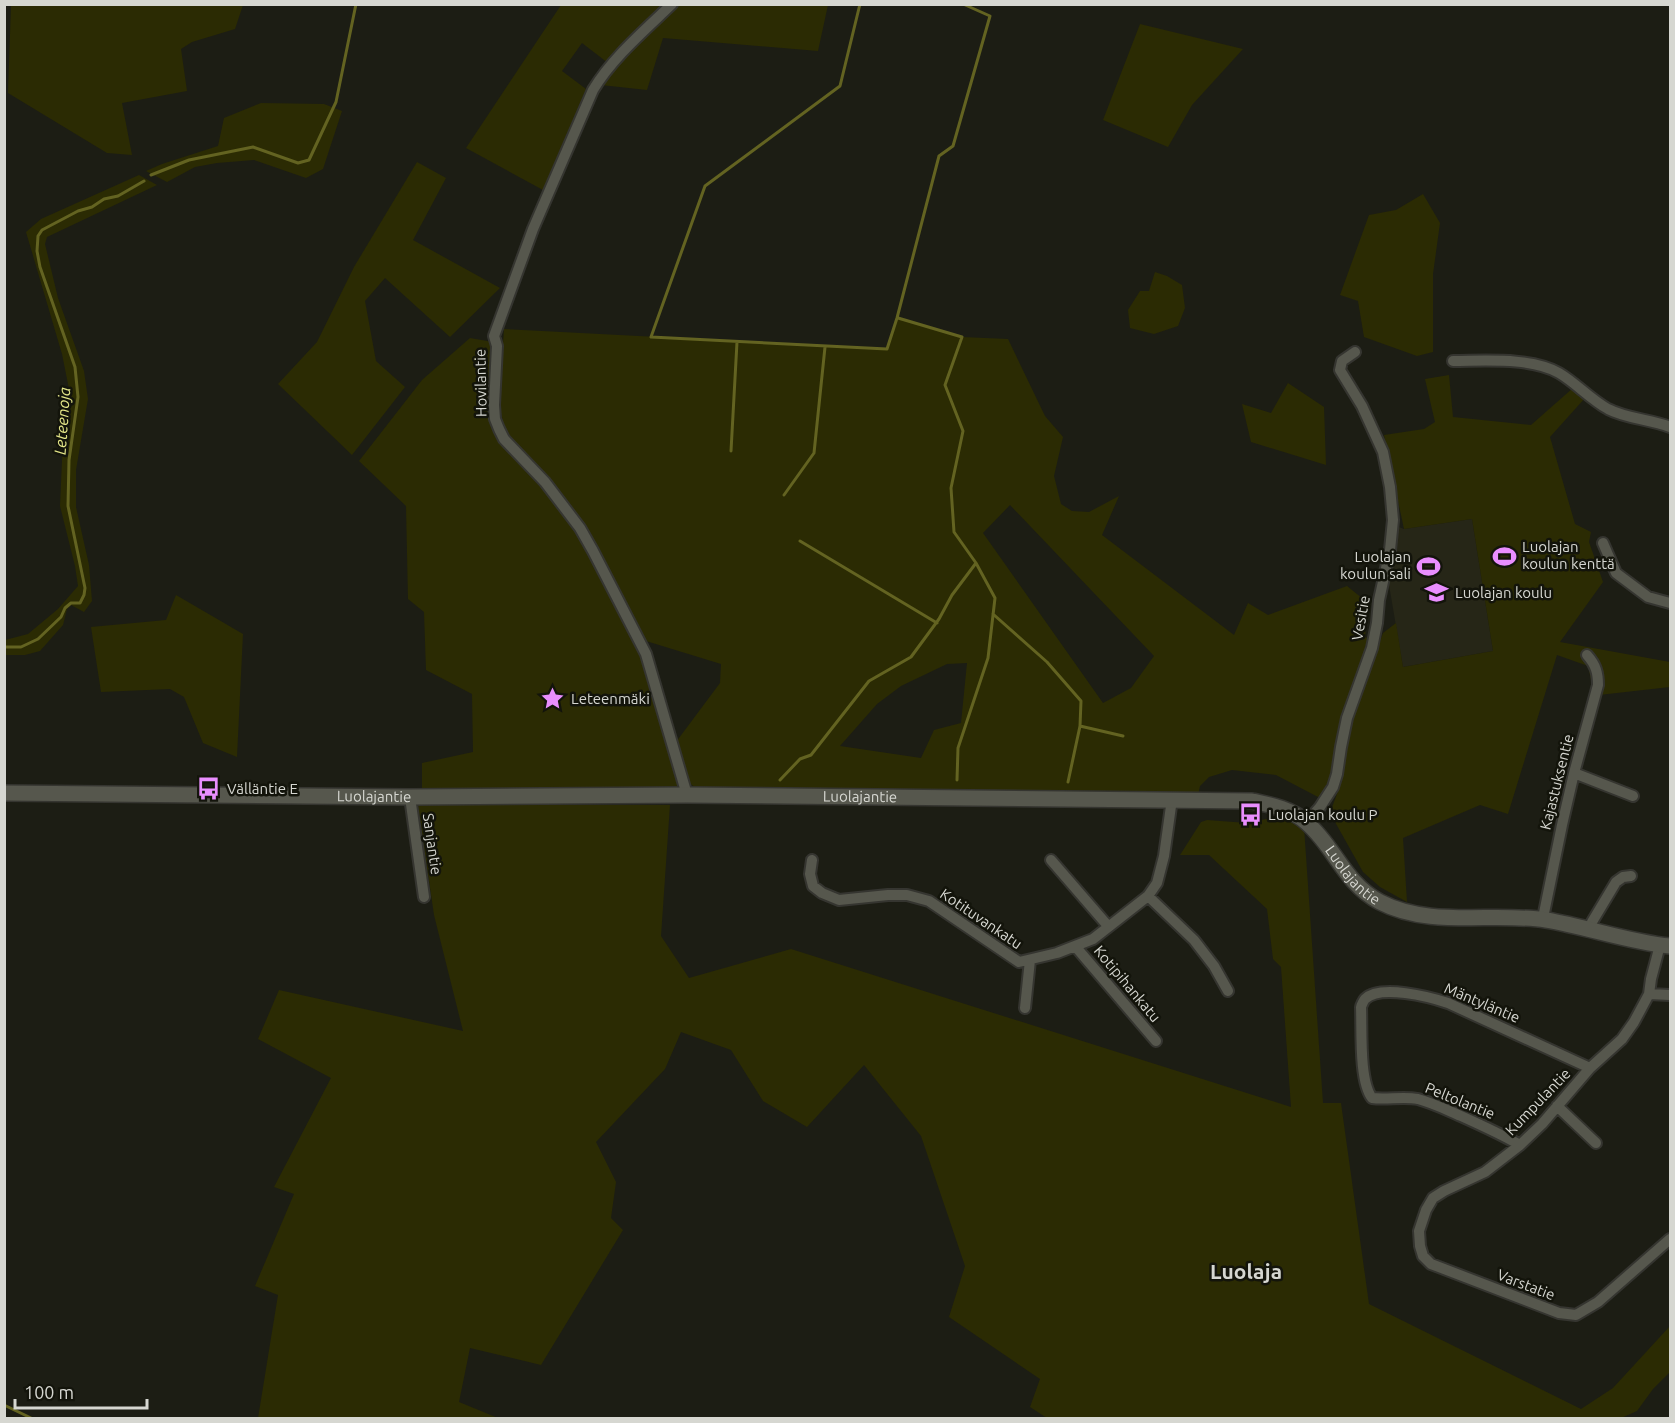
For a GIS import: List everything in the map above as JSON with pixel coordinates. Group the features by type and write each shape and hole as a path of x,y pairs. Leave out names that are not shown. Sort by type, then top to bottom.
{"main road":[{"name":"Luolajantie","path":"4,793 410,797 687,795 1252,801 1280,808 1306,823 1352,880 1380,902 1396,909 1415,915 1501,916 1545,920 1665,946"}],"street":[{"name":"Hovilantie","path":"672,4 609,68 593,90 533,229 494,336 497,346 494,405 495,419 504,439 545,482 580,528 638,637 646,654 687,795"},
{"name":"Vesitie","path":"1306,823 1333,787 1347,718 1372,648 1390,550 1392,511 1383,452 1362,406 1340,370 1342,360 1355,352"},
{"path":"1453,361 1518,362 1557,372 1607,408 1626,416 1671,426"},
{"path":"1603,543 1616,573 1648,597 1671,603"},
{"name":"Kajastuksentie","path":"1545,920 1544,913 1559,836 1598,686 1598,672 1594,662 1587,655"},
{"path":"1574,773 1633,796"},
{"name":"Sanjantie","path":"410,797 424,897"},
{"path":"1025,1008 1025,961 1057,953 1093,939 1148,896 1157,883 1164,856 1172,799"},
{"name":"Kotituvankatu","path":"812,860 810,874 813,886 822,893 839,900 888,895 929,901 1025,961"},
{"path":"1051,860 1108,926"},
{"path":"1591,929 1592,922 1616,882 1623,877 1631,876"},
{"path":"1148,896 1194,940 1214,966 1228,991"},
{"name":"Kotipihankatu","path":"1075,946 1156,1041"},
{"name":"Kumpulantie","path":"1423,1256 1419,1232 1425,1210 1434,1198 1485,1172 1520,1144 1542,1124 1590,1068 1622,1038 1634,1022 1649,994 1652,979 1665,946"},
{"name":"Mäntyläntie","path":"1364,1079 1361,1007 1365,999 1373,994 1400,992 1426,996 1448,1003 1590,1068"},
{"path":"1649,994 1671,995"},
{"name":"Peltolantie","path":"1364,1079 1367,1091 1372,1098 1418,1099 1520,1144"},
{"path":"1557,1106 1596,1143"},
{"name":"Varstatie","path":"1423,1256 1431,1264 1559,1313 1576,1315 1598,1302 1671,1239"}],"shaded area":[{"path":"11,4 243,5 235,29 192,42 181,49 187,91 122,103 132,155 107,153 8,93"},
{"path":"561,5 665,5 608,63 582,43 562,71 586,89 543,190 466,148"},
{"path":"674,5 828,5 818,51 663,38 647,90 601,85 603,77"},
{"path":"1140,24 1243,49 1192,105 1168,147 1103,120"},
{"path":"261,103 324,104 342,111 323,169 306,178 254,160 217,163 195,167 167,182 146,171 218,146 224,118"},
{"path":"417,162 446,178 413,240 500,288 450,337 385,278 365,301 376,361 405,387 352,455 278,384 317,342 354,267"},
{"path":"139,175 157,185 47,237 45,244 58,298 84,371 88,399 76,470 76,507 89,565 92,601 84,612 71,605 67,609 63,625 40,651 25,655 5,655 5,640 28,634 58,609 78,586 60,506 63,438 69,389 62,354 26,232 41,219"},
{"path":"1423,194 1440,223 1433,274 1433,352 1417,356 1364,337 1358,301 1340,295 1369,215 1396,210"},
{"path":"1155,272 1182,285 1185,308 1178,326 1154,334 1130,328 1128,310 1140,291 1149,291"},
{"path":"897,318 962,337 1008,339 1045,416 1063,437 1054,476 1061,504 1072,511 1089,512 1119,496 1102,535 1234,635 1248,603 1268,615 1347,586 1368,603 1365,637 1372,640 1341,718 1334,771 1327,793 1318,797 1276,775 1232,770 1209,777 1200,786 1198,795 1141,791 696,788 688,782 676,742 720,683 721,664 646,641 584,526 548,478 509,437 499,403 504,329 886,349","holes":["1010,505 1154,656 1131,688 1103,703 983,533","967,663 961,723 934,730 921,758 840,746 877,704 901,686 947,664"]},
{"path":"470,338 493,342 490,416 577,530 637,641 680,790 422,794 422,763 473,752 472,694 426,670 424,612 408,599 406,506 359,461 422,380"},
{"path":"1449,375 1453,417 1531,425 1573,388 1585,398 1550,437 1575,524 1591,532 1589,542 1603,582 1560,642 1670,662 1670,687 1594,694 1588,666 1557,655 1508,814 1480,805 1403,838 1407,902 1380,887 1363,872 1330,813 1342,780 1351,721 1383,633 1396,623 1403,667 1493,651 1472,519 1404,529 1384,435 1424,429 1435,422 1425,379"},
{"path":"1288,383 1324,407 1326,465 1251,442 1242,404 1271,413"},
{"name":"Luolajan koulu","path":"1472,519 1493,651 1403,667 1388,579 1399,527 1404,529"},
{"path":"176,595 243,634 237,757 203,743 184,697 170,689 101,692 91,627 166,620"},
{"path":"418,805 670,805 661,936 689,978 791,949 1291,1107 1281,967 1273,959 1267,909 1209,855 1180,855 1201,822 1207,820 1247,823 1280,816 1304,827 1323,1103 1341,1103 1369,1304 1581,1409 1613,1388 1670,1326 1670,1372 1653,1389 1637,1411 1621,1418 1047,1418 1030,1407 1040,1379 949,1317 965,1266 921,1136 864,1065 807,1127 763,1101 731,1050 681,1032 665,1069 596,1142 616,1182 611,1218 623,1230 541,1365 470,1348 459,1402 498,1418 258,1418 278,1295 255,1286 294,1194 274,1187 331,1078 258,1039 279,990 463,1031 434,915"}],"waterway":[{"name":"Leteenoja","path":"151,175 189,160 253,147 298,163 309,160 336,102 356,4"},
{"path":"860,4 840,86 705,186 651,337 887,349 939,156 953,146 990,16 963,4"},
{"name":"Leteenoja","path":"4,647 21,647 38,639 61,617 65,608 71,603 80,603 85,588 68,506 69,460 78,397 75,367 40,267 37,251 38,236 42,230 78,211 92,207 104,199 118,196 144,181"},
{"path":"780,780 800,759 811,755 869,681 911,657 976,563 954,532 951,488 963,431 945,385 962,337 898,318"},
{"path":"731,451 737,342"},
{"path":"784,495 814,453 825,347"},
{"path":"800,541 937,623"},
{"path":"957,780 958,748 988,658 995,598 976,563"},
{"path":"993,614 1047,662 1081,701 1080,726 1123,736"},
{"path":"1068,782 1080,726"},
{"path":"4,1405 31,1418"}],"place":[{"name":"Luolajan koulun kenttä","path":"1504,556"},
{"name":"Luolajan koulun sali","path":"1429,566"},
{"name":"Luolajan koulu","path":"1437,593"},
{"name":"Leteenmäki","path":"553,699"},
{"name":"Välläntie E","path":"209,789"},
{"name":"Luolajan koulu P","path":"1250,815"}],"district":[{"name":"Luolaja","path":"1246,1272"}]}
